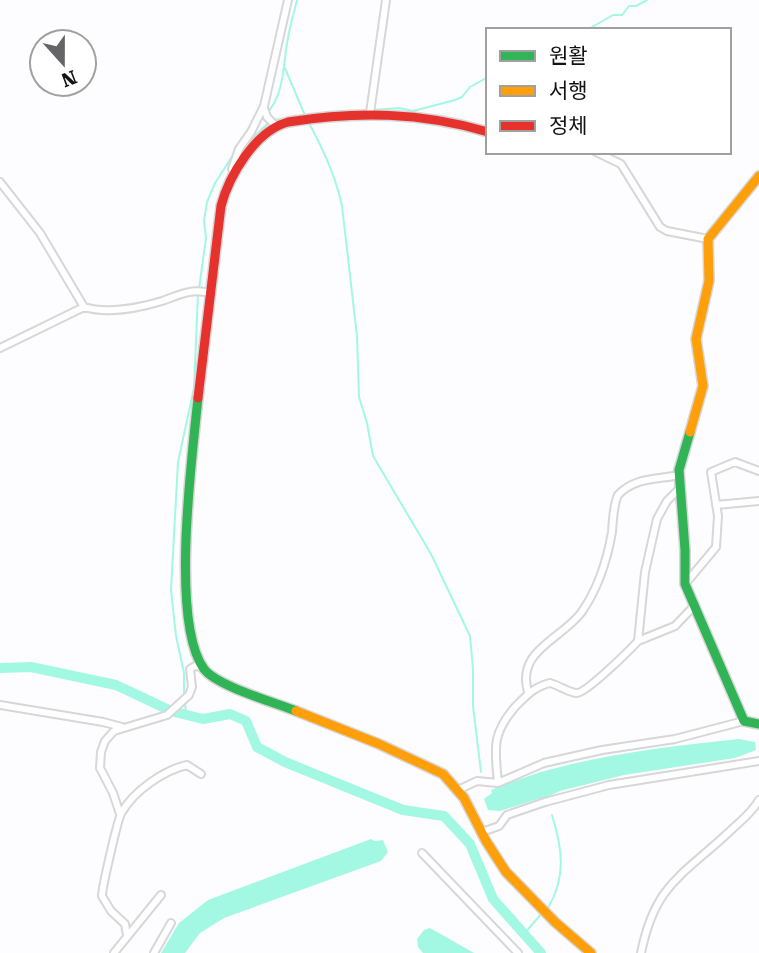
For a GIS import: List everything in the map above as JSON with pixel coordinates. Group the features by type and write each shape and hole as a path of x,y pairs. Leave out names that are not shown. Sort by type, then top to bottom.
{"street":[{"path":"288,0 264,106 239,149 221,208 207,294 186,560 193,641 202,667 216,680 417,760 443,774 458,790 506,872 571,937 592,953"},
{"path":"370,113 386,0"},
{"path":"264,106 267,117 276,126"},
{"path":"229,185 257,145 276,126 313,118 394,113 486,132"},
{"path":"600,154 621,164 660,227 667,231 708,239"},
{"path":"744,721 685,584 679,475 703,386 695,339 709,281 708,239 746,196 759,176"},
{"path":"0,182 40,233 84,307"},
{"path":"0,348 84,307 96,310 142,306 193,290 207,294"},
{"path":"685,584 716,547 716,505 711,472 735,462 759,471"},
{"path":"528,692 526,680 530,659 579,615 603,571 618,495 640,481 679,475"},
{"path":"639,641 645,572 657,519 667,501 679,489"},
{"path":"716,505 759,500"},
{"path":"498,783 495,753 502,722 528,692 550,683 577,693 582,692 639,641 675,626 694,606"},
{"path":"120,814 99,762 108,736 124,728 167,715 188,695 192,687 190,669 195,666 202,667"},
{"path":"0,705 124,728"},
{"path":"458,790 477,781 498,783 544,763 602,750 687,736 744,721 759,724"},
{"path":"482,832 499,826 507,815 609,785 759,761"},
{"path":"127,935 125,924 111,911 102,896 120,814 134,797 169,772 187,765 201,774"},
{"path":"641,953 653,911 665,890 748,815 759,800"},
{"path":"422,853 518,953"},
{"path":"114,953 160,895"},
{"path":"154,953 171,923"}],"shaded area":[{"path":"739,739 755,742 756,750 735,758 624,775 560,791 539,801 538,799 500,811 488,810 484,799 492,793 491,790 551,769 645,750"},
{"path":"371,839 383,840 388,852 381,861 224,918 200,933 185,953 161,953 179,923 208,900"},
{"path":"430,928 474,953 423,953 418,947 417,939 424,930"}],"waterway":[{"path":"267,113 280,87 297,0"},
{"path":"590,28 613,15 622,15 629,6 636,6 647,0"},
{"path":"284,66 304,113"},
{"path":"373,110 399,108 413,111 455,100 486,78"},
{"path":"295,117 307,115"},
{"path":"274,120 289,118"},
{"path":"243,148 269,122"},
{"path":"310,125 329,164 342,206 357,336 359,397 373,456 431,554 470,636 473,706 481,772"},
{"path":"199,289 206,238 204,221 207,202 215,183 235,152"},
{"path":"184,698 184,673 176,636 171,590 178,462 194,388 198,294"},
{"path":"0,668 31,667 116,685 171,711 203,719 230,714 246,721 257,747 285,762 403,810 444,816 470,844 493,899 541,953"},
{"path":"185,703 186,714"},
{"path":"548,908 558,885 561,862 552,815"},
{"path":"524,934 542,913"}],"traffic: fast":[{"path":"198,398 186,538 188,615 194,646 204,669 211,675 233,687 296,711"},
{"path":"690,432 679,470 685,584 744,721 759,724"}],"traffic: slow":[{"path":"690,432 703,386 696,339 709,281 708,239 759,176"},
{"path":"296,711 379,744 443,774 464,798 506,872 555,922 591,953"}],"traffic: jam":[{"path":"198,398 221,206 230,181 254,145 276,127 288,122 339,116 413,117 486,131"}]}
